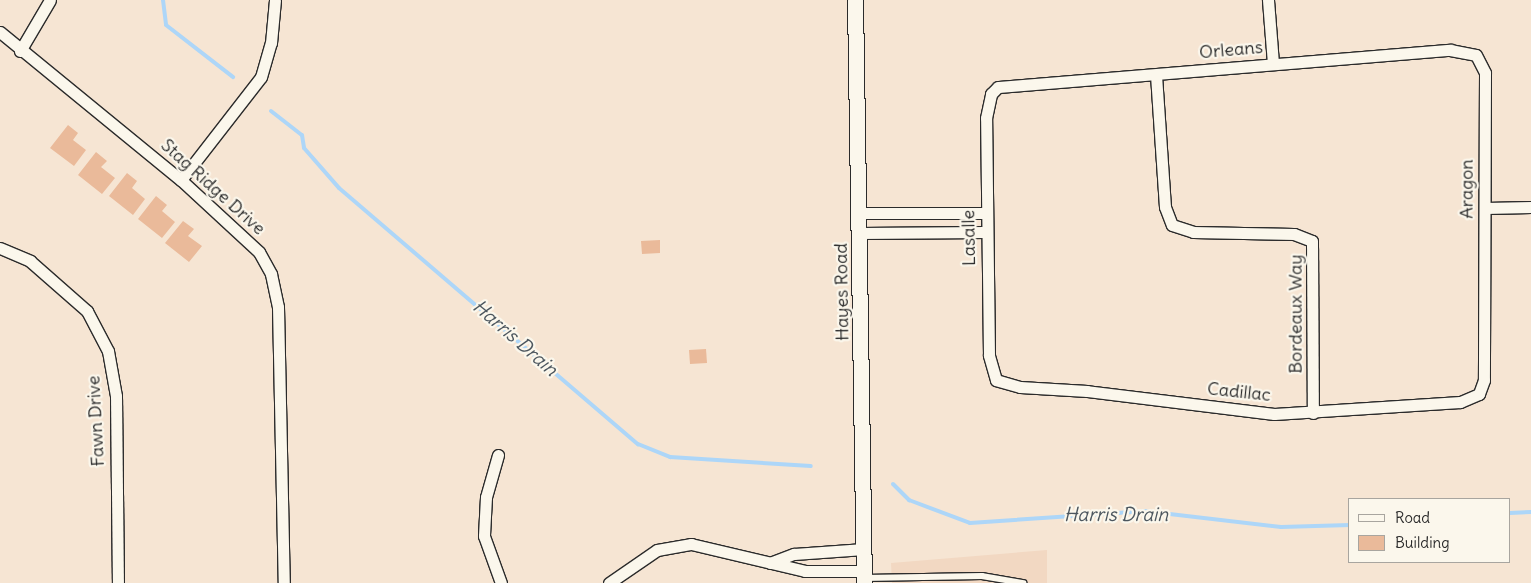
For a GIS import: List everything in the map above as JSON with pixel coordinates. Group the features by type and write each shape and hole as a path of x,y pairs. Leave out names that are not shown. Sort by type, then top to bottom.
{"street":[{"path":"20,51 50,0"},
{"path":"181,180 260,77 271,43 275,0"},
{"name":"Hayes Road","path":"855,0 864,578"},
{"path":"1268,0 1272,64"},
{"name":"Stag Ridge Drive","path":"0,32 20,51 181,180 258,252 271,274 278,308 284,583"},
{"name":"Orleans","path":"991,94 1012,84 1156,75 1450,50 1476,55"},
{"name":"Aragon","path":"1476,55 1485,74 1484,380 1479,394"},
{"name":"Bordeaux Way","path":"1156,75 1165,207 1172,225 1193,232 1294,234 1312,241 1313,413"},
{"name":"Lasalle","path":"991,94 986,118 986,232 989,355 996,380"},
{"path":"1484,208 1531,207"},
{"path":"859,213 986,213"},
{"path":"860,232 986,232"},
{"name":"Fawn Drive","path":"0,248 30,261 87,311 108,351 116,396 118,583"},
{"name":"Cadillac","path":"996,380 1020,387 1087,391 1247,412 1313,413 1460,402 1479,394"},
{"path":"498,455 486,497 484,536 501,583"},
{"path":"610,583 657,550 691,544 805,571 864,578"},
{"path":"770,563 794,554 864,549"}],"lane":[{"path":"864,578 912,580 982,576 1022,583"}],"shaded area":[{"path":"1047,550 1047,583 892,583 891,563"}],"building":[{"path":"68,125 78,133 73,140 86,150 74,166 50,148"},
{"path":"96,152 107,161 101,167 115,178 102,194 78,175"},
{"path":"127,173 137,181 132,188 145,199 133,215 109,196"},
{"path":"156,196 167,205 162,211 175,222 162,238 138,219"},
{"path":"183,221 194,229 188,236 202,246 189,262 165,243"},
{"path":"660,240 660,253 642,254 641,241"},
{"path":"706,349 707,363 690,364 689,350"}],"waterway":[{"name":"Harris Drain","path":"163,0 166,25 233,77"},
{"name":"Harris Drain","path":"271,111 302,135 304,148 339,188 638,444 670,457 811,466"},
{"name":"Harris Drain","path":"893,484 909,500 970,523 1144,511 1281,527 1348,525"},
{"name":"Harris Drain","path":"1511,513 1531,512"}]}
